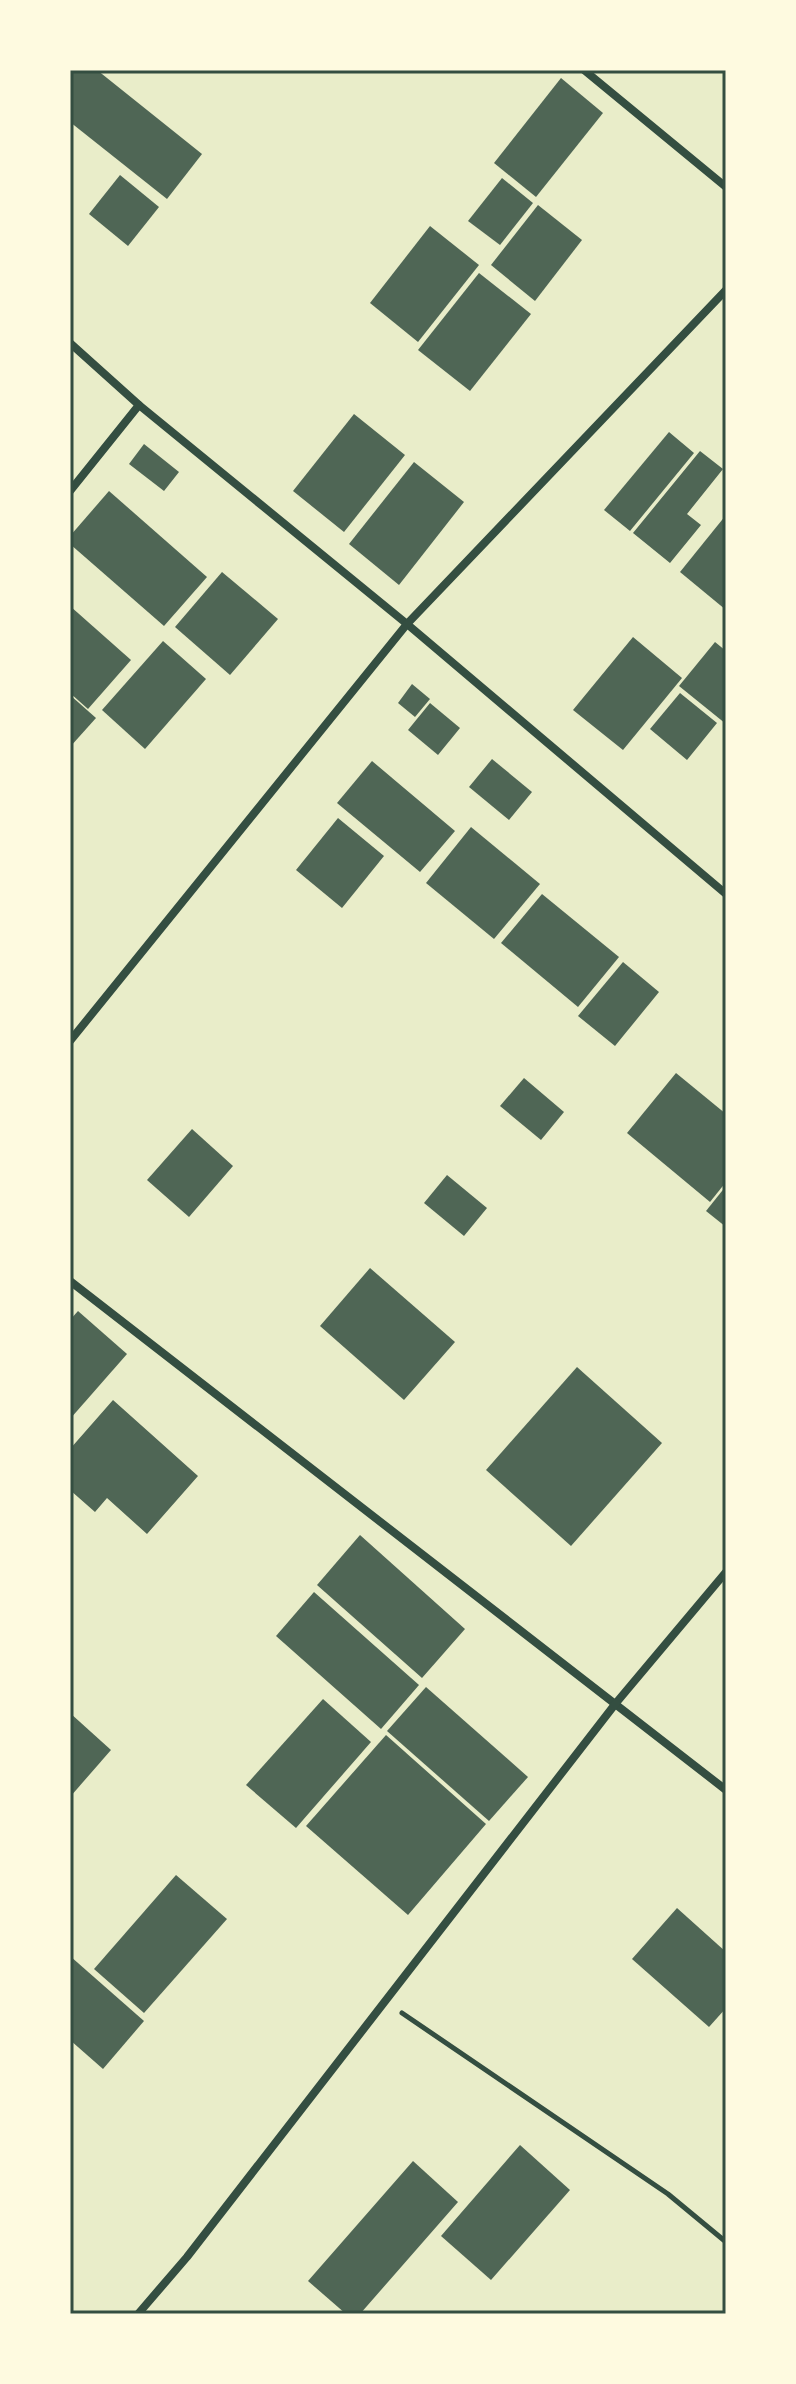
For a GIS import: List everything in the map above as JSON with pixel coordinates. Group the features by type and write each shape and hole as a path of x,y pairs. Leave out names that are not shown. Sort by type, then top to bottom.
{"street":[{"path":"584,70 726,187"},
{"path":"70,1041 407,624 726,290"},
{"path":"70,343 139,405 407,624 726,894"},
{"path":"70,491 139,405"},
{"path":"70,1281 726,1790"},
{"path":"138,2314 187,2257 616,1703 726,1572"}],"path":[{"path":"385,2001 668,2194 726,2242"}],"building":[{"path":"70,70 97,70 202,154 167,199 70,122"},
{"path":"561,78 603,113 536,197 494,163"},
{"path":"120,175 159,207 128,246 89,214"},
{"path":"502,178 533,203 500,245 468,221"},
{"path":"538,205 582,240 535,301 491,265"},
{"path":"430,226 479,265 418,342 370,303"},
{"path":"479,273 531,314 470,391 418,350"},
{"path":"354,414 405,455 344,532 293,491"},
{"path":"669,432 694,453 630,531 604,510"},
{"path":"144,444 179,472 164,491 129,464"},
{"path":"700,451 723,469 687,514 701,525 670,563 633,533"},
{"path":"414,462 464,502 399,585 349,544"},
{"path":"109,491 207,577 164,626 70,544 70,536"},
{"path":"726,515 726,610 680,572"},
{"path":"222,572 278,619 230,675 175,627"},
{"path":"70,606 131,660 88,709 70,693"},
{"path":"633,637 682,678 623,750 573,710"},
{"path":"163,641 206,679 145,749 102,710"},
{"path":"715,642 726,651 726,724 679,686"},
{"path":"412,684 430,699 415,717 398,703"},
{"path":"680,693 717,723 687,760 650,729"},
{"path":"70,695 96,718 70,747"},
{"path":"430,703 460,728 438,755 408,730"},
{"path":"492,759 532,792 509,820 469,787"},
{"path":"372,761 455,831 420,872 337,803"},
{"path":"338,818 384,856 342,908 296,870"},
{"path":"471,827 540,884 494,939 426,883"},
{"path":"542,894 619,957 578,1007 501,943"},
{"path":"623,962 659,992 615,1046 578,1016"},
{"path":"676,1073 726,1114 726,1182 710,1202 627,1133"},
{"path":"524,1078 564,1112 541,1140 500,1106"},
{"path":"192,1129 233,1166 189,1217 147,1180"},
{"path":"447,1175 487,1208 464,1236 424,1203"},
{"path":"726,1186 726,1227 706,1211"},
{"path":"370,1268 455,1342 404,1400 320,1326"},
{"path":"78,1311 127,1354 70,1419 70,1320"},
{"path":"577,1367 662,1443 571,1546 486,1470"},
{"path":"113,1400 198,1476 147,1534 107,1498 95,1512 70,1490 70,1449"},
{"path":"360,1535 465,1629 422,1678 317,1585"},
{"path":"314,1592 419,1685 381,1729 276,1636"},
{"path":"426,1687 528,1777 489,1821 387,1731"},
{"path":"323,1699 371,1742 296,1828 246,1785"},
{"path":"70,1713 111,1750 70,1797"},
{"path":"386,1735 486,1824 408,1915 306,1826"},
{"path":"176,1875 227,1919 144,2013 94,1969"},
{"path":"677,1908 726,1952 726,2008 709,2027 632,1959"},
{"path":"70,1956 144,2021 103,2069 70,2040"},
{"path":"520,2145 570,2190 491,2280 441,2236"},
{"path":"413,2161 458,2202 360,2314 346,2314 308,2281"}]}
